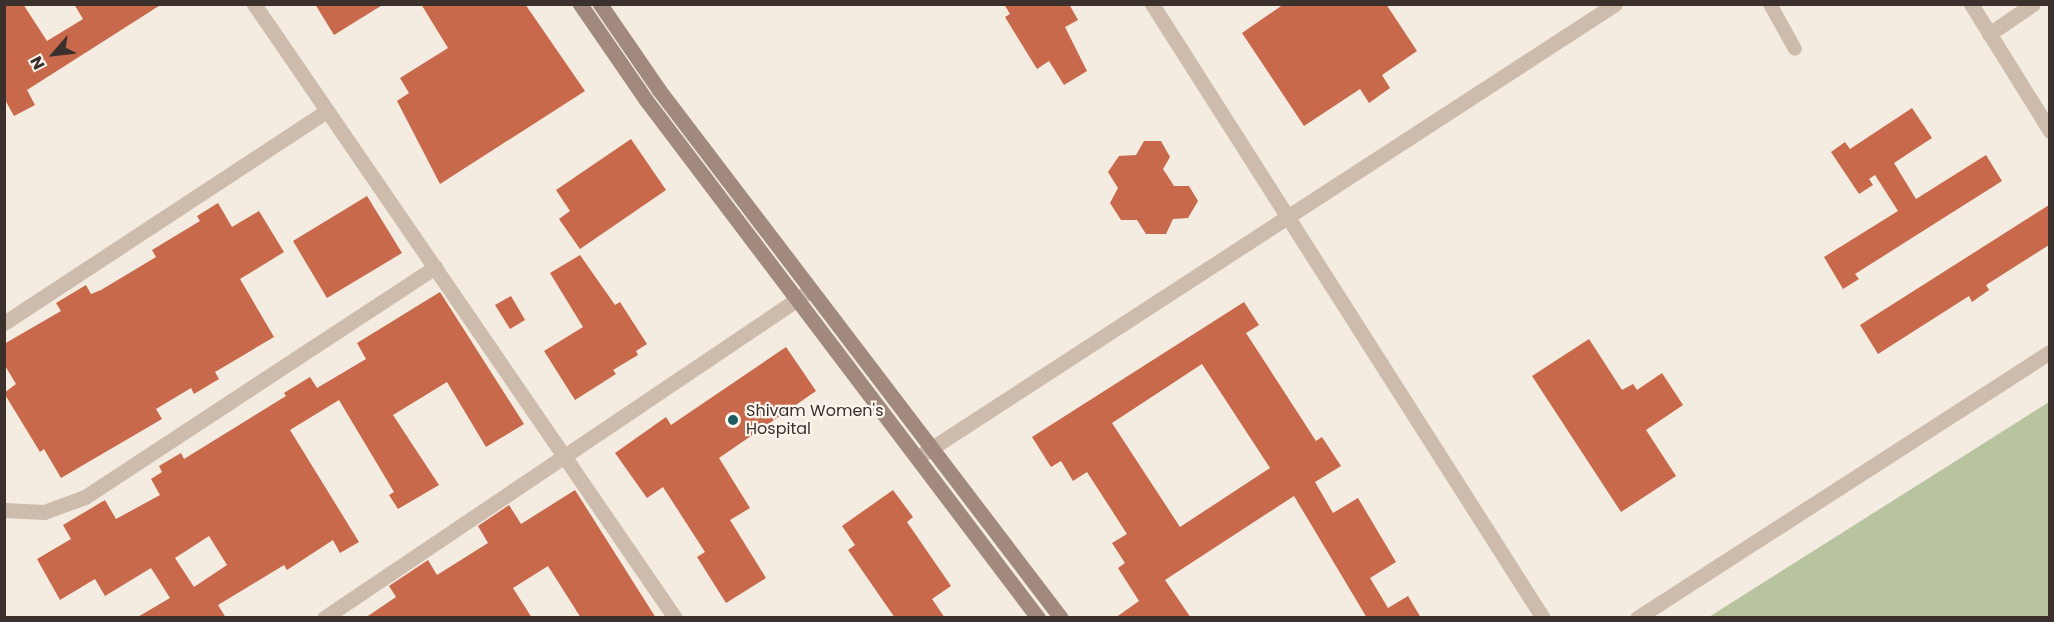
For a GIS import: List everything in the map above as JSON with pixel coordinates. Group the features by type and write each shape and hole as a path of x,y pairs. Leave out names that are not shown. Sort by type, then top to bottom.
{"main road":[{"path":"580,4 646,100 1038,618"},
{"path":"600,4 659,90 1061,618"}],"street":[{"path":"254,4 675,618"},
{"path":"1152,4 1543,618"},
{"path":"918,457 1615,4"},
{"path":"1971,4 2049,131"},
{"path":"1987,30 2033,4"},
{"path":"4,323 327,111"},
{"path":"4,510 44,512 85,497 435,267"},
{"path":"324,618 811,290"},
{"path":"1637,618 2049,352"}],"lane":[{"path":"1770,4 1795,48"}],"green space":[{"path":"2049,402 2049,617 1709,617"}],"building":[{"path":"4,4 23,4 47,41 83,19 74,4 162,4 27,90 35,105 14,116 4,98"},
{"path":"315,4 384,4 334,35"},
{"path":"421,4 525,4 585,91 440,184 397,101 409,93 400,78 448,48"},
{"path":"1004,4 1069,4 1078,20 1065,27 1087,71 1064,85 1049,61 1037,69 1005,17 1010,14"},
{"path":"1284,4 1386,4 1417,51 1382,75 1390,88 1369,103 1360,89 1304,126 1242,33"},
{"path":"1912,108 1932,138 1894,163 1916,199 1986,155 2002,181 1855,274 1859,279 1843,289 1824,257 1898,211 1875,175 1869,179 1873,185 1859,194 1831,152 1845,142 1850,149"},
{"path":"631,139 666,190 580,249 559,219 570,211 556,190"},
{"path":"1144,141 1161,141 1170,157 1163,169 1174,186 1189,186 1198,201 1188,218 1173,219 1166,234 1146,234 1137,220 1121,220 1110,203 1118,188 1108,172 1119,156 1136,155"},
{"path":"367,196 402,253 327,298 293,241"},
{"path":"218,203 232,227 259,211 284,252 240,279 274,337 215,372 219,379 194,394 191,388 156,409 162,419 61,478 44,449 40,452 4,393 16,384 4,364 4,344 61,311 56,303 86,285 91,294 101,290 156,257 152,250 200,221 197,216"},
{"path":"2049,205 2049,245 1986,285 1989,290 1972,302 1969,296 1878,354 1860,325"},
{"path":"580,255 615,305 620,302 647,344 636,351 638,355 613,370 616,374 575,400 544,351 583,327 550,273"},
{"path":"440,292 524,424 486,447 447,382 393,415 439,485 398,509 389,495 394,492 339,400 290,430 359,542 340,553 333,540 287,570 284,565 218,605 226,618 136,618 170,598 151,568 105,596 95,579 60,600 37,559 71,539 63,525 105,500 116,519 160,495 151,479 162,472 159,466 181,453 184,459 286,396 284,393 310,377 317,388 366,359 357,343","holes":["209,536 227,565 194,587 175,558"]},
{"path":"511,296 525,320 510,329 495,305"},
{"path":"1244,302 1259,325 1246,333 1316,441 1322,437 1341,466 1315,482 1333,513 1358,498 1396,562 1370,578 1388,608 1408,596 1421,618 1367,618 1294,496 1165,580 1191,618 1115,618 1139,601 1118,568 1125,563 1112,543 1127,534 1087,472 1073,481 1061,461 1051,467 1032,437","holes":["1202,364 1270,468 1180,527 1112,423"]},
{"path":"1589,339 1622,390 1633,384 1637,390 1662,373 1683,405 1646,430 1676,476 1621,512 1532,376"},
{"path":"786,347 816,391 719,458 750,508 730,520 766,578 726,603 697,557 705,552 663,487 647,498 615,453 666,417 671,425"},
{"path":"575,490 656,618 581,618 548,566 513,588 532,618 365,618 396,597 389,586 428,560 437,575 488,543 478,526 509,505 521,524"},
{"path":"893,490 913,517 907,522 951,586 932,599 945,618 895,618 848,550 855,545 842,526"}],"place":[{"name":"Shivam Women's Hospital","path":"733,420"}]}
